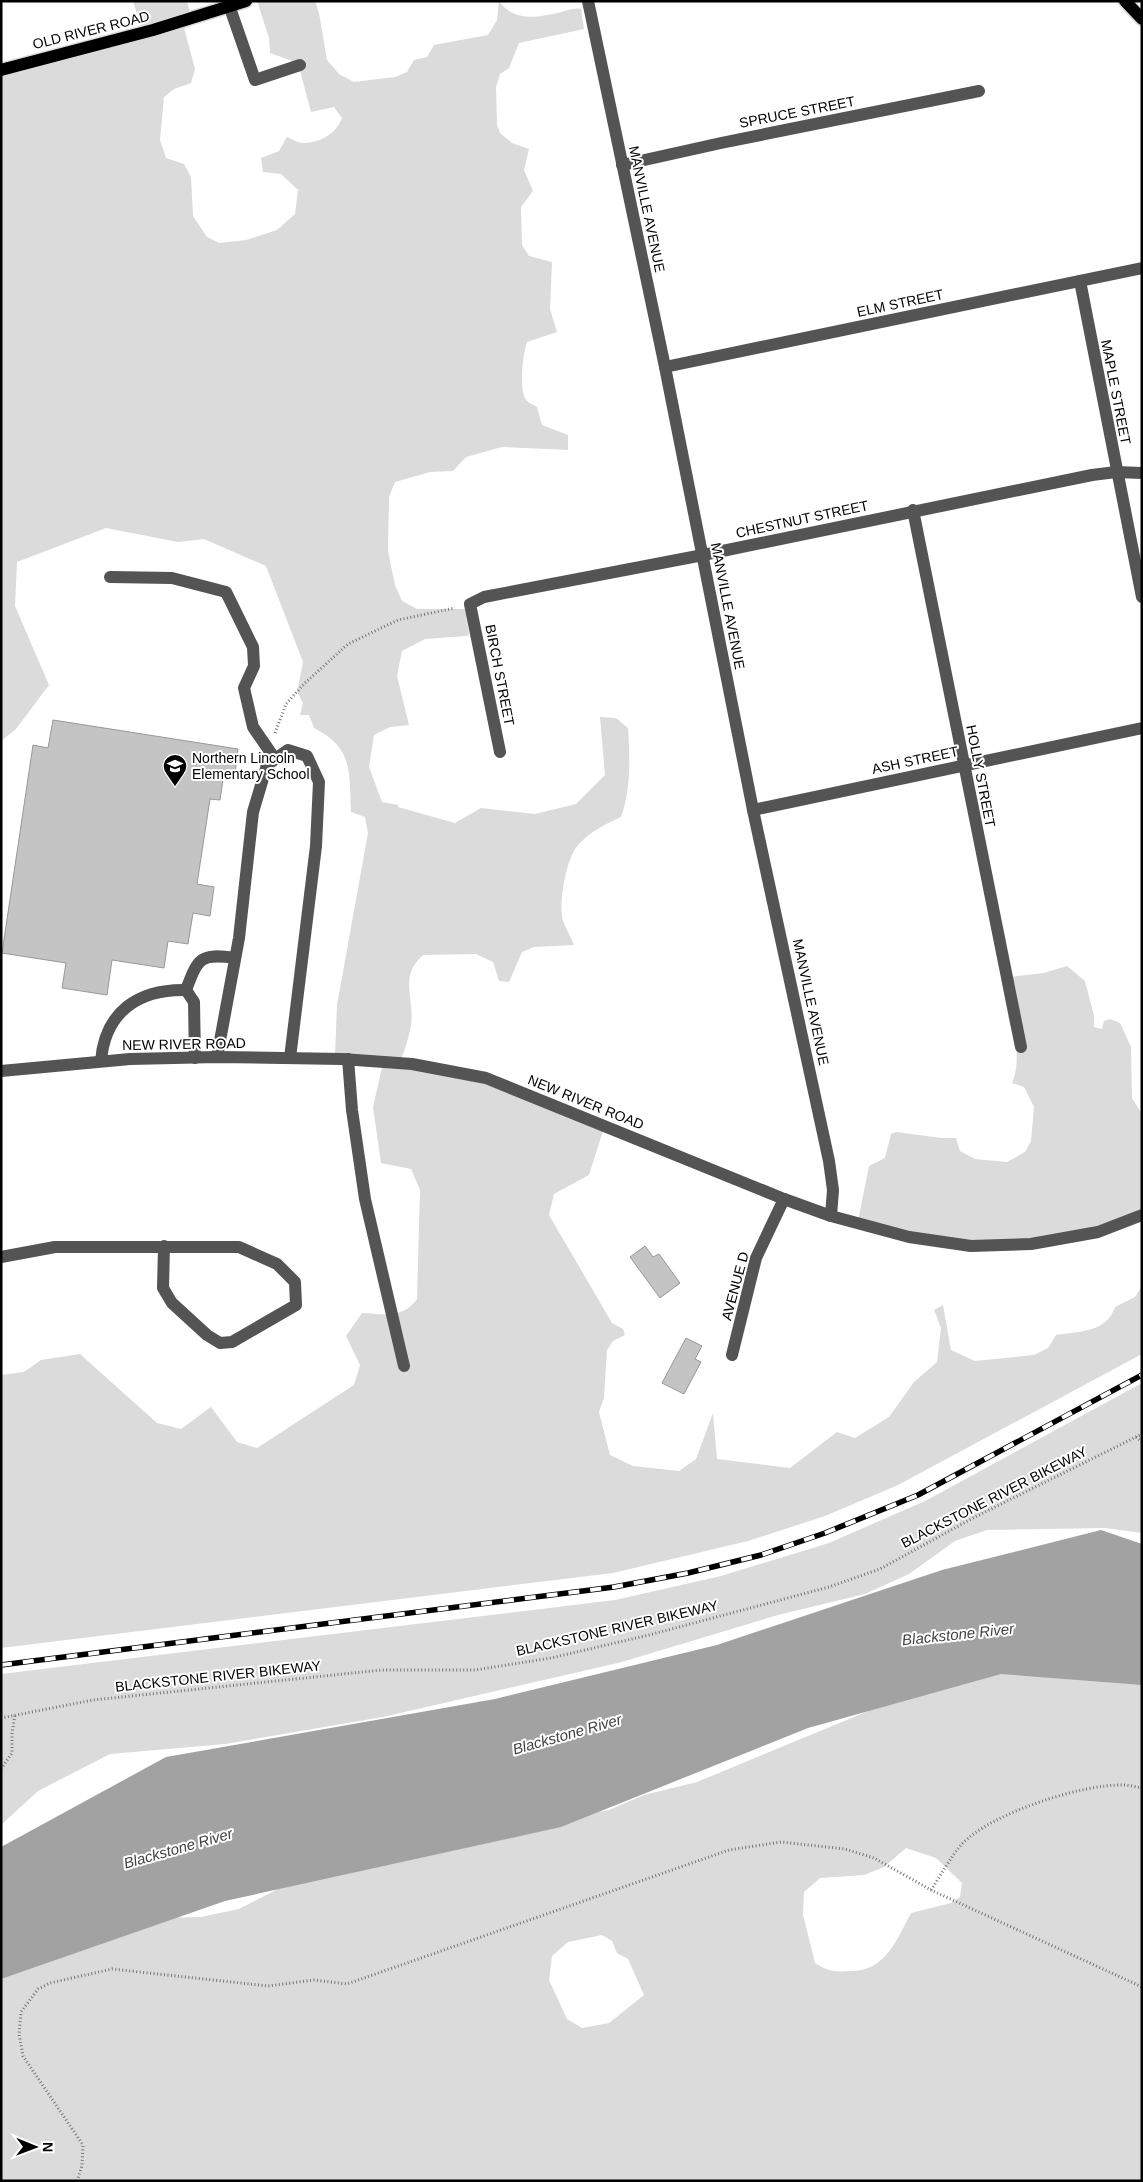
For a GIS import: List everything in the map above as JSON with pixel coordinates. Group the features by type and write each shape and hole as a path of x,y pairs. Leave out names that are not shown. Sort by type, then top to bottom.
{"main road":[{"name":"OLD RIVER ROAD","path":"1,70 230,8 246,1"},
{"path":"1125,1 1142,19"}],"street":[{"name":"MANVILLE AVENUE","path":"588,1 665,367 753,810 829,1161 833,1190 831,1216"},
{"path":"230,8 255,80 300,65"},
{"name":"SPRUCE STREET","path":"622,166 721,143 979,91"},
{"name":"ELM STREET","path":"665,367 1142,268"},
{"name":"MAPLE STREET","path":"1080,280 1116,472 1142,597"},
{"name":"CHESTNUT STREET","path":"470,604 484,597 702,555 913,510 1116,472 1142,473"},
{"name":"HOLLY STREET","path":"913,510 1021,1047"},
{"path":"110,577 172,578 226,592 253,647 254,666 244,688 253,727 275,759"},
{"name":"BIRCH STREET","path":"470,604 500,752"},
{"name":"ASH STREET","path":"753,810 1142,728"},
{"path":"217,1057 235,958 253,812 267,765 288,750 307,756 319,782 316,846 290,1058"},
{"path":"186,990 195,966 205,958 216,955 235,958"},
{"path":"186,990 194,1002 195,1058"},
{"path":"101,1061 103,1042 116,1016 125,1006 162,992 186,990"},
{"name":"NEW RIVER ROAD","path":"1,1071 101,1061 217,1057 348,1059 412,1064 486,1078 784,1199 831,1216 909,1237 971,1246 1031,1244 1089,1234 1142,1215"},
{"path":"348,1059 352,1110 366,1199 404,1366"},
{"name":"AVENUE D","path":"732,1355 756,1258 784,1199"},
{"path":"1,1257 55,1247 164,1246 239,1247 277,1264 295,1282 296,1305 232,1342 220,1343 207,1335 172,1303 163,1288 164,1246"}],"path":[{"path":"275,759 274,738 286,704 305,683 348,644 398,620 470,604"},
{"name":"BLACKSTONE RIVER BIKEWAY","path":"1,1718 93,1700 382,1670 475,1670 551,1658 649,1636 829,1587 880,1569 973,1518 1142,1434"},
{"path":"1136,1437 1142,1442"},
{"path":"1,1768 12,1753 12,1733 16,1715"},
{"path":"931,1890 962,1845 987,1825 1031,1805 1088,1789 1123,1785 1142,1788"},
{"path":"77,2181 82,2166 83,2145 22,2056 19,2034 21,2012 38,1989 50,1983 112,1969 268,1986 314,1980 347,1984 729,1850 781,1842 845,1849 874,1858 931,1890 1142,1987"}],"shaded area":[{"path":"133,1 187,1 191,16 183,24 195,69 191,83 174,89 164,97 160,140 166,158 184,164 191,177 193,216 207,237 219,243 246,240 277,230 295,214 298,190 281,174 263,172 261,158 279,151 287,137 303,143 321,139 336,129 342,118 334,107 311,112 298,63 270,53 269,38 257,1 315,1 319,13 327,60 339,74 354,82 395,77 407,72 414,60 427,57 434,45 488,35 497,20 499,1 511,12 533,17 581,9 584,29 519,43 509,68 500,74 496,87 497,125 500,133 512,143 529,149 524,170 533,191 521,207 522,245 529,256 552,262 550,309 557,332 527,342 522,381 524,396 527,401 537,407 542,425 568,435 568,450 502,447 466,457 453,471 430,472 395,482 389,497 388,551 395,585 402,601 417,609 465,609 469,634 467,636 425,639 402,651 397,676 409,725 390,727 374,735 369,767 382,802 398,805 398,807 455,823 481,808 535,814 576,804 605,775 600,717 616,718 628,728 628,785 621,817 599,828 579,844 570,859 564,881 562,893 563,921 574,945 534,947 522,952 509,982 499,981 493,962 476,954 423,955 415,963 409,980 411,1025 400,1063 483,1081 603,1131 589,1175 554,1194 549,1215 612,1323 623,1329 625,1335 613,1341 607,1350 604,1398 599,1412 610,1455 633,1466 679,1471 696,1459 713,1413 717,1459 790,1468 837,1432 855,1438 889,1417 914,1382 937,1362 941,1328 934,1310 943,1305 951,1350 975,1361 1034,1355 1048,1348 1056,1335 1083,1331 1099,1326 1111,1316 1115,1307 1135,1297 1142,1286 1142,1354 898,1485 825,1516 748,1541 613,1573 1,1648 1,1375 24,1372 41,1360 80,1354 157,1423 181,1429 211,1407 237,1442 257,1448 354,1385 360,1365 346,1336 362,1313 392,1314 405,1310 417,1299 420,1190 411,1169 381,1163 373,1107 383,1063 335,1055 337,1005 368,833 365,817 351,812 349,774 343,753 327,736 314,728 309,715 300,715 303,703 297,692 303,662 266,566 204,539 178,542 106,528 17,562 15,606 49,685 16,729 1,741 1,70 142,31"},
{"path":"1067,966 1085,981 1094,1016 1094,1027 1102,1029 1104,1021 1110,1019 1120,1023 1131,1047 1132,1098 1142,1114 1142,1218 1029,1242 963,1242 858,1221 869,1166 885,1158 891,1134 896,1132 956,1138 960,1151 975,1159 1007,1162 1025,1152 1031,1141 1034,1107 1024,1087 1012,1083 1017,1062 1016,1047 1001,978 1044,973"},
{"path":"1142,1383 1142,1533 1105,1528 987,1530 955,1541 909,1574 865,1594 778,1615 622,1662 383,1717 225,1744 110,1754 38,1791 1,1825 1,1674 615,1600 721,1576 829,1543 925,1501"},
{"path":"1004,1655 1142,1660 1142,2181 1,2181 1,1978 153,1918 201,1917 239,1909 284,1886 441,1842 609,1810 644,1795 697,1782","holes":["906,1848 936,1858 962,1883 960,1897 951,1903 911,1913 889,1952 873,1966 863,1970 836,1971 828,1970 815,1963 803,1915 804,1892 820,1878 864,1875 884,1867","602,1935 612,1941 617,1953 628,1959 644,1995 609,2023 582,2028 567,2019 549,1980 552,1956 568,1942"]}],"water":[{"name":"Blackstone River","path":"1101,1530 1142,1544 1142,1685 1001,1674 808,1728 561,1827 225,1901 1,1979 1,1847 166,1757 495,1699 717,1645 942,1570"}],"building":[{"path":"53,720 238,749 235,774 224,773 220,800 210,799 197,884 214,887 210,916 193,913 188,944 168,941 164,968 112,960 107,995 62,988 66,963 2,953 33,745 48,748"},
{"path":"645,1246 653,1257 659,1254 680,1283 660,1298 630,1257"},
{"path":"686,1338 702,1346 695,1359 701,1362 684,1394 662,1383"}],"railway":[{"path":"1,1665 614,1587 688,1573 761,1555 825,1533 918,1495 1142,1375"}],"place":[{"name":"Northern Lincoln Elementary School","path":"175,787"}]}
